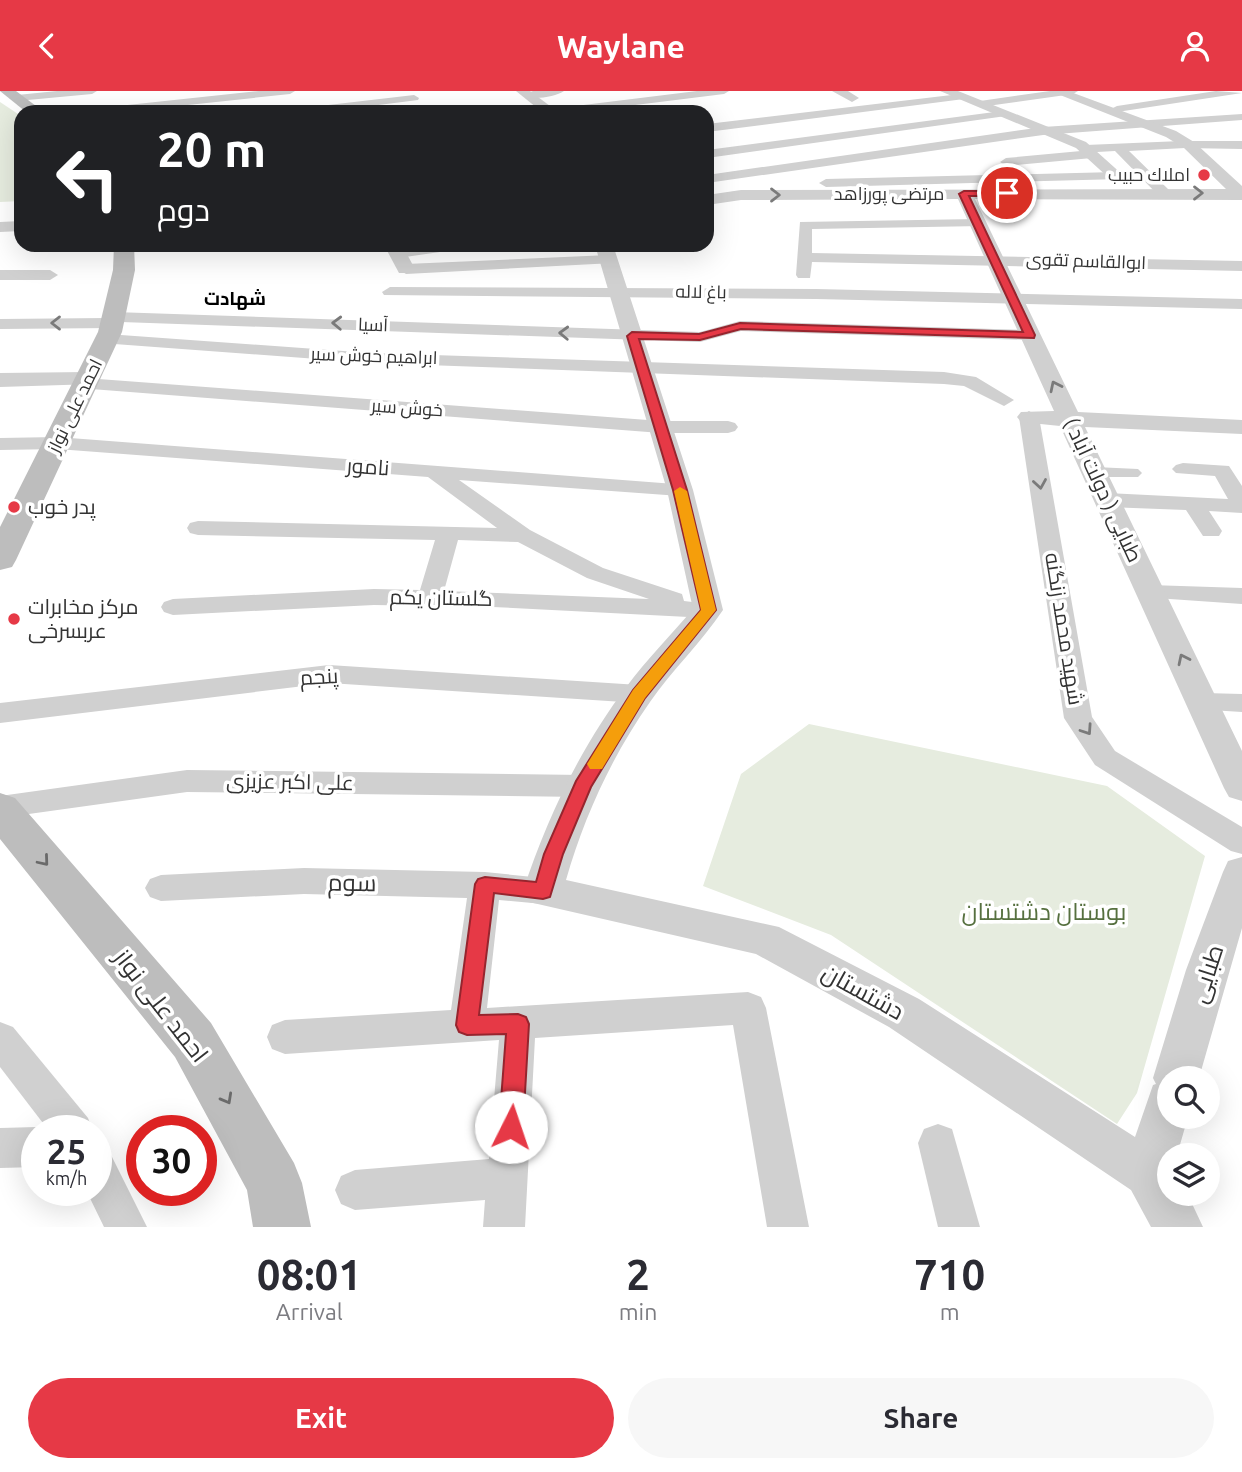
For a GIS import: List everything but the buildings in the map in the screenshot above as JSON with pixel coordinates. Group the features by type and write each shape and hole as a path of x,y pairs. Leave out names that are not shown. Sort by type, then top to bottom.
{"main road":[{"path":"11,95 26,105"},
{"name":"احمد علی نواز","path":"4,545 57,443 111,326 124,270 124,252"},
{"name":"احمد علی نواز","path":"0,808 193,1040 274,1182 282,1227"}],"street":[{"path":"11,95 92,91"},
{"path":"157,105 290,91"},
{"path":"525,93 559,91"},
{"path":"609,105 724,91"},
{"path":"838,91 852,98"},
{"path":"714,115 906,91"},
{"path":"946,91 1089,151 1116,176"},
{"path":"1025,124 1238,91"},
{"path":"978,104 1064,92 1171,134 1241,194"},
{"path":"525,93 541,105"},
{"path":"714,127 960,97"},
{"path":"354,105 414,98"},
{"path":"714,153 1002,114"},
{"path":"714,178 1044,131 1242,117"},
{"path":"871,181 1118,147 1242,145"},
{"path":"1118,147 1164,193"},
{"path":"826,183 1116,176"},
{"path":"1035,177 1051,193"},
{"name":"طبایی ( دولت آباد )","path":"964,194 1242,787"},
{"name":"مرتضی پورزاهد","path":"714,199 741,195 1241,194"},
{"path":"803,293 805,225 977,223"},
{"path":"399,256 422,252"},
{"path":"399,256 606,252 680,490 708,610"},
{"name":"ابوالقاسم تقوی","path":"805,257 1242,265"},
{"path":"0,275 50,275"},
{"name":"باغ لاله","path":"390,292 803,293 1242,304"},
{"name":"ابراهیم خوش سیر","path":"0,324 111,326 372,358 642,368 731,368 969,381 1003,400"},
{"name":"آسیا","path":"111,326 632,336"},
{"path":"632,336 700,337 740,326 1030,335"},
{"path":"731,368 736,392"},
{"path":"0,380 86,382"},
{"name":"خوش سیر","path":"86,382 661,427 728,427"},
{"path":"1029,417 1242,427"},
{"name":"شهید محمد زنگنه","path":"1029,417 1078,718 1105,758 1242,842"},
{"name":"نامور","path":"0,444 57,443 680,490"},
{"path":"1183,469 1222,470 1242,505"},
{"path":"435,473 522,535 595,573 708,610"},
{"path":"1095,473 1131,473"},
{"path":"1107,500 1242,505"},
{"path":"1193,504 1211,531"},
{"path":"198,529 522,535"},
{"path":"430,597 449,533"},
{"path":"1150,592 1242,596"},
{"name":"گلستان یکم","path":"173,607 374,597 430,597 708,610"},
{"path":"543,891 554,854 583,786 639,694 708,610"},
{"name":"پنجم","path":"0,713 329,674 639,694"},
{"path":"1204,702 1242,703"},
{"name":"علی اکبر عزیزی","path":"0,808 187,781 583,786"},
{"name":"طبایی","path":"1179,1066 1207,970 1242,872"},
{"name":"سوم","path":"161,888 249,881 485,884 543,891"},
{"path":"467,1025 485,884"},
{"name":"دشتستان","path":"543,891 765,940 904,1013 1148,1173"},
{"path":"285,1037 748,1008 788,1227"},
{"path":"504,1227 518,1024"},
{"path":"0,1039 61,1115"},
{"path":"1161,1129 1148,1173 1178,1227"},
{"path":"938,1143 959,1227"},
{"path":"0,1149 21,1148"},
{"path":"355,1190 508,1178"},
{"path":"112,1199 126,1227"}],"green space":[{"path":"0,102 14,111 14,201 0,202"},
{"name":"بوستان دشتستان","path":"809,724 1107,786 1205,856 1137,1093 1117,1124 831,935 703,886 741,774"}],"slow traffic":[{"path":"596,764 639,694 708,610 680,491"}],"place":[{"name":"املاك حبيب","path":"1204,175"},
{"name":"پدر خوب","path":"14,507"},
{"name":"مرکز مخابرات عربسرخی","path":"14,619"}],"district":[{"name":"شهادت","path":"235,298"}],"route":[{"path":"511,1127 518,1024 467,1025 485,884 543,891 554,854 583,786 639,694 708,610 680,490 632,336 700,337 740,326 1030,335 964,194 1007,193"}]}
